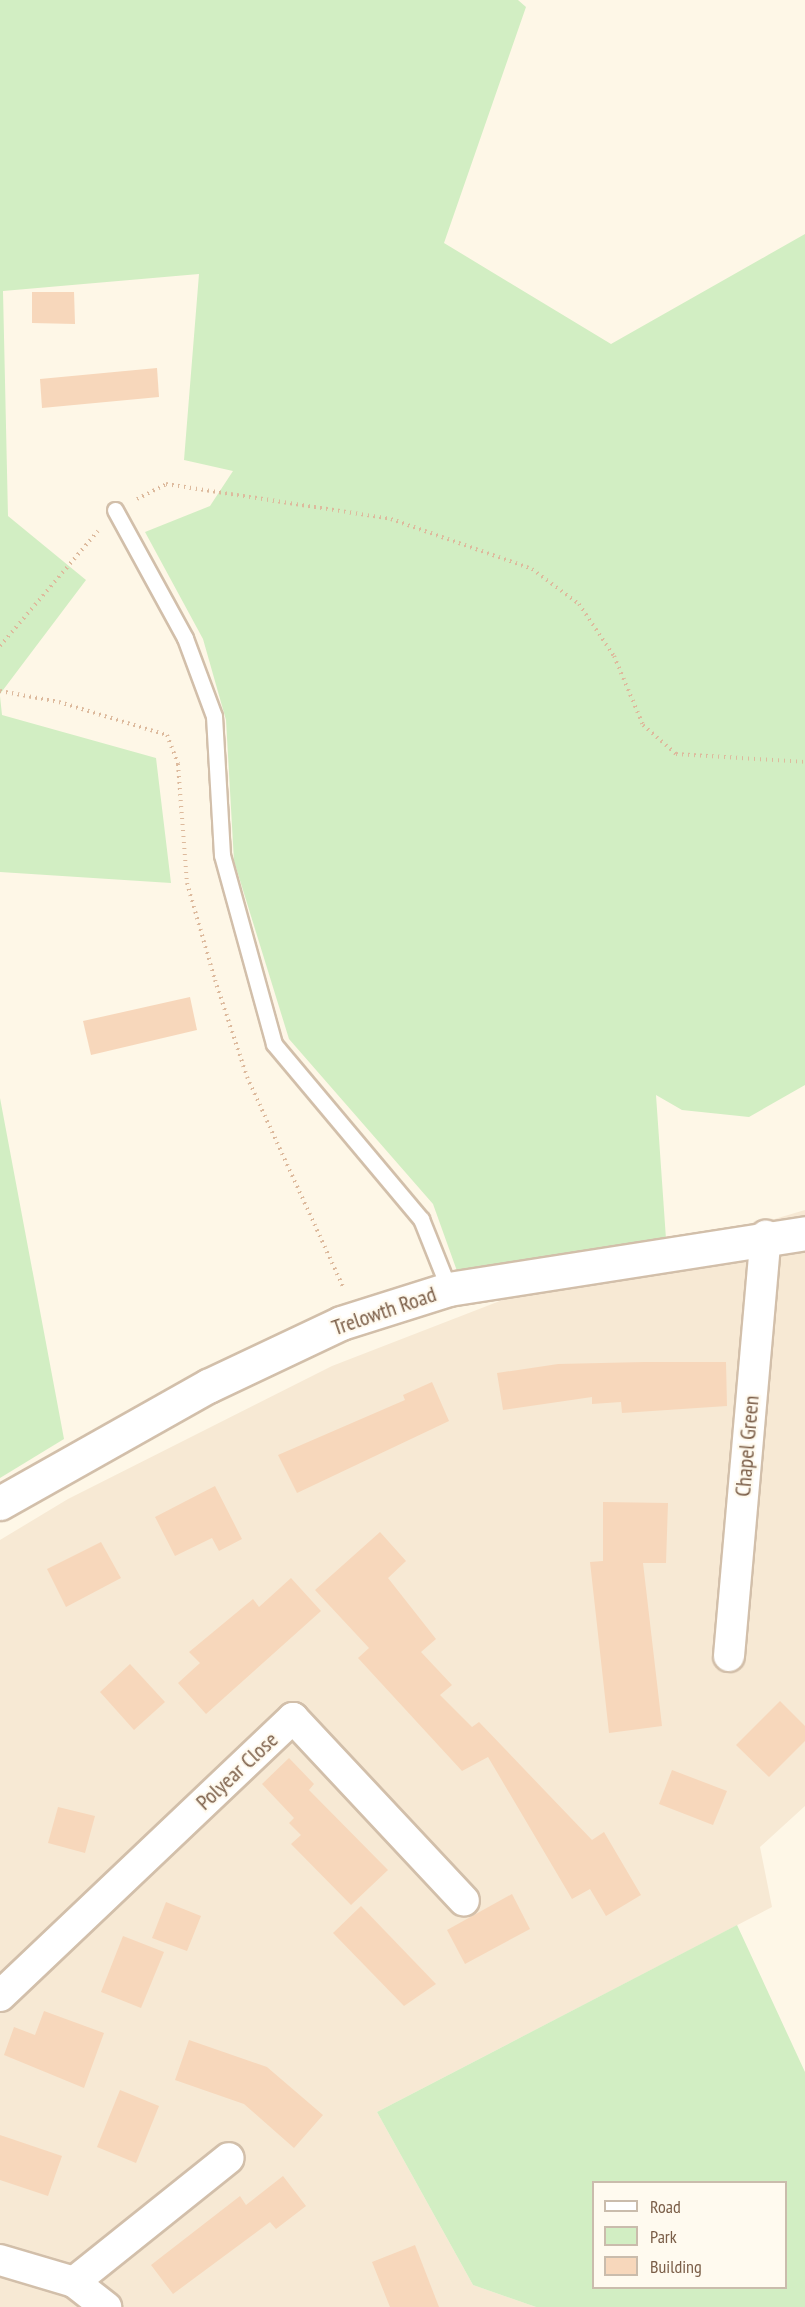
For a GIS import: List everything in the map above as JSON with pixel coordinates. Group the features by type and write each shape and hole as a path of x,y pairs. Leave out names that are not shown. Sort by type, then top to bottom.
{"street":[{"name":"Trelowth Road","path":"0,1503 208,1386 356,1318 448,1289 766,1236 805,1233"},
{"name":"Chapel Green","path":"729,1656 766,1236"},
{"name":"Polyear Close","path":"0,1996 293,1718 464,1901"},
{"path":"74,2282 229,2158"},
{"path":"0,2260 74,2282 106,2307"}],"lane":[{"path":"116,510 185,638 214,716 222,855 274,1044 421,1220 448,1289"}],"path":[{"path":"0,646 116,510 166,484 391,519 532,569 579,604 614,656 643,725 676,754 805,762"},
{"path":"0,691 59,702 167,735 178,764 187,883 215,980 247,1077 356,1318"}],"shaded area":[{"path":"805,1210 805,1806 760,1847 772,1907 377,2112 473,2285 536,2307 0,2307 0,1540 68,1499 332,1366 505,1299"}],"green space":[{"path":"0,0 518,0 526,7 444,243 611,344 805,234 805,1085 749,1117 682,1110 656,1095 666,1239 457,1271 433,1204 289,1039 234,861 226,720 203,639 145,532 210,506 233,471 184,460 199,274 3,291 8,516 86,580 0,694"},
{"path":"0,696 2,715 156,758 171,883 0,872"},
{"path":"0,1098 64,1439 0,1478"},
{"path":"737,1925 805,2072 805,2307 536,2307 473,2285 377,2112"}],"building":[{"path":"32,292 74,292 75,324 32,323"},
{"path":"157,368 159,397 42,408 40,379"},
{"path":"190,997 197,1030 91,1055 83,1021"},
{"path":"726,1362 727,1406 622,1413 621,1402 592,1404 592,1397 503,1410 497,1373 558,1364"},
{"path":"432,1382 449,1421 297,1493 278,1455 405,1400 403,1395"},
{"path":"215,1486 242,1539 219,1551 212,1538 175,1556 155,1517"},
{"path":"603,1502 668,1503 666,1563 643,1563 662,1726 609,1733 590,1562 603,1561"},
{"path":"380,1532 406,1561 388,1578 436,1639 421,1652 452,1685 440,1695 472,1727 479,1722 592,1840 604,1832 641,1895 606,1916 590,1889 572,1899 488,1757 462,1771 358,1658 369,1648 315,1590"},
{"path":"101,1542 121,1578 66,1607 47,1569"},
{"path":"291,1578 321,1611 206,1714 178,1683 200,1663 189,1652 253,1599 259,1607"},
{"path":"130,1664 165,1702 134,1730 100,1692"},
{"path":"780,1701 805,1726 805,1741 769,1777 736,1745"},
{"path":"289,1758 314,1784 309,1790 388,1870 351,1905 291,1844 301,1835 289,1823 294,1818 262,1784"},
{"path":"672,1770 727,1791 713,1825 659,1804"},
{"path":"58,1807 95,1816 85,1853 48,1843"},
{"path":"512,1894 530,1929 465,1964 447,1930"},
{"path":"166,1902 201,1916 187,1951 152,1938"},
{"path":"361,1906 436,1984 404,2006 333,1933"},
{"path":"123,1936 164,1952 141,2008 101,1992"},
{"path":"44,2011 104,2033 84,2088 4,2055 14,2027 35,2035"},
{"path":"189,2040 267,2067 323,2115 294,2148 244,2104 175,2080"},
{"path":"120,2090 159,2106 136,2163 97,2147"},
{"path":"0,2135 62,2156 48,2196 0,2180"},
{"path":"283,2176 306,2206 276,2229 270,2222 173,2294 151,2265 240,2196 246,2205"},
{"path":"415,2245 439,2307 390,2307 372,2262"}]}
